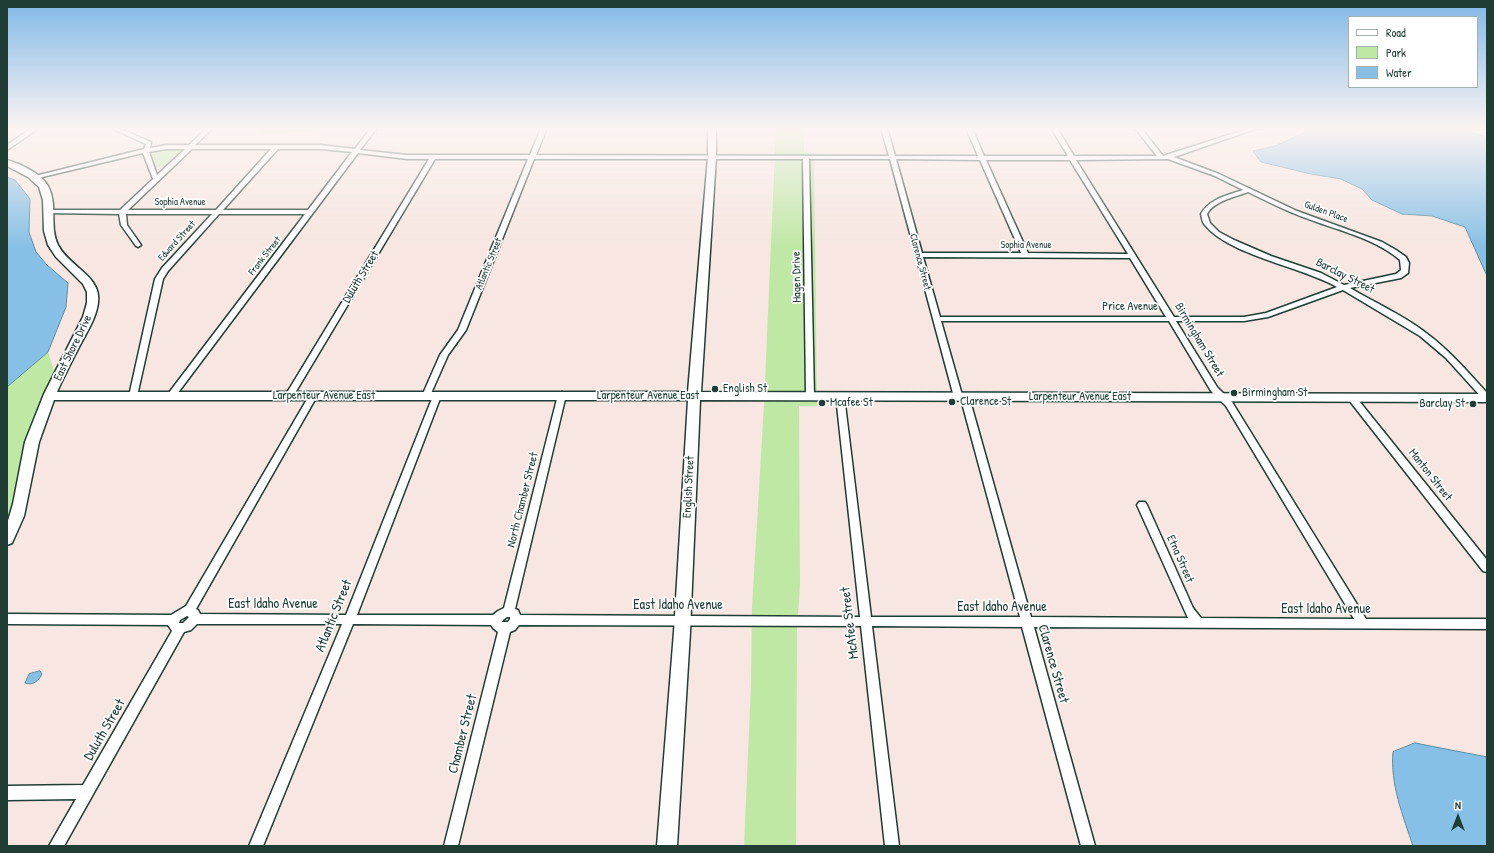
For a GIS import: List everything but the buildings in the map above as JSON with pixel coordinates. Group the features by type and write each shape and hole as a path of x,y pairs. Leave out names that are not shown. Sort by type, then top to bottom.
{"street":[{"name":"East Shore Drive","path":"7,539 18,515 32,444 50,396 89,317 94,295 93,290 86,278 55,250 50,238 48,197 43,186 34,177 16,168"},
{"path":"34,177 72,168"},
{"path":"152,168 156,179"},
{"path":"138,245 124,225 122,212 168,168"},
{"name":"Edward Street","path":"133,396 159,280 165,270 257,168"},
{"name":"Frank Street","path":"171,396 345,168"},
{"name":"Duluth Street","path":"289,396 426,168"},
{"name":"Atlantic Street","path":"256,846 349,619 431,396 444,355 462,330 528,168"},
{"name":"English Street","path":"667,846 682,620 694,396 711,168"},
{"name":"Hagen Drive","path":"806,168 810,396"},
{"name":"Clarence Street","path":"895,168 936,319 962,397 1025,610 1026,622 1088,846"},
{"path":"987,168 1025,255"},
{"name":"Birmingham Street","path":"1078,168 1173,319 1214,389 1229,404 1363,624"},
{"name":"Gulden Place","path":"1196,168 1217,175 1295,212 1380,243 1394,251 1405,263 1405,271 1398,276 1343,287"},
{"name":"Barclay Street","path":"1248,190 1216,203 1207,209 1204,217 1214,231 1236,244 1323,276 1422,334 1443,352 1487,398"},
{"name":"Sophia Avenue","path":"48,212 312,212"},
{"name":"Sophia Avenue","path":"918,255 1133,256"},
{"name":"Price Avenue","path":"936,319 1228,320 1256,317 1343,287"},
{"name":"Larpenteur Avenue East","path":"50,396 562,395 1487,398"},
{"name":"North Chamber Street","path":"513,616 562,395"},
{"path":"7,619 190,624 192,615 313,396"},
{"name":"McAfee Street","path":"840,396 892,846"},
{"name":"Manton Street","path":"1352,398 1487,568"},
{"name":"Etna Street","path":"1142,505 1189,611 1197,622"},
{"name":"East Idaho Avenue","path":"192,615 501,624"},
{"path":"500,615 513,616 513,625 501,624 500,615"},
{"name":"East Idaho Avenue","path":"513,616 682,620 1487,624"},
{"name":"Duluth Street","path":"56,846 87,792 177,624"},
{"name":"Chamber Street","path":"451,846 501,624"},
{"path":"7,793 87,792"}],"green space":[{"path":"774,168 814,168 817,406 799,406 800,585 797,631 796,846 744,846 751,686 752,607 764,405"},
{"path":"48,352 61,393 26,444 14,510 7,522 7,387"}],"water":[{"path":"1285,168 1487,168 1487,276 1465,227 1432,216 1402,214 1372,200 1362,189 1341,179"},
{"path":"7,177 15,180 30,199 29,232 36,252 47,265 68,283 66,307 48,352 7,387"},
{"path":"40,671 42,674 37,681 30,684 25,683 29,674"},
{"path":"1415,743 1487,757 1487,846 1413,846 1401,812 1395,788 1393,776 1393,752"}],"place":[{"name":"English St","path":"715,389"},
{"name":"Birmingham St","path":"1234,393"},
{"name":"Clarence St","path":"952,402"},
{"name":"Mcafee St","path":"822,403"},
{"name":"Barclay St","path":"1473,404"}]}
